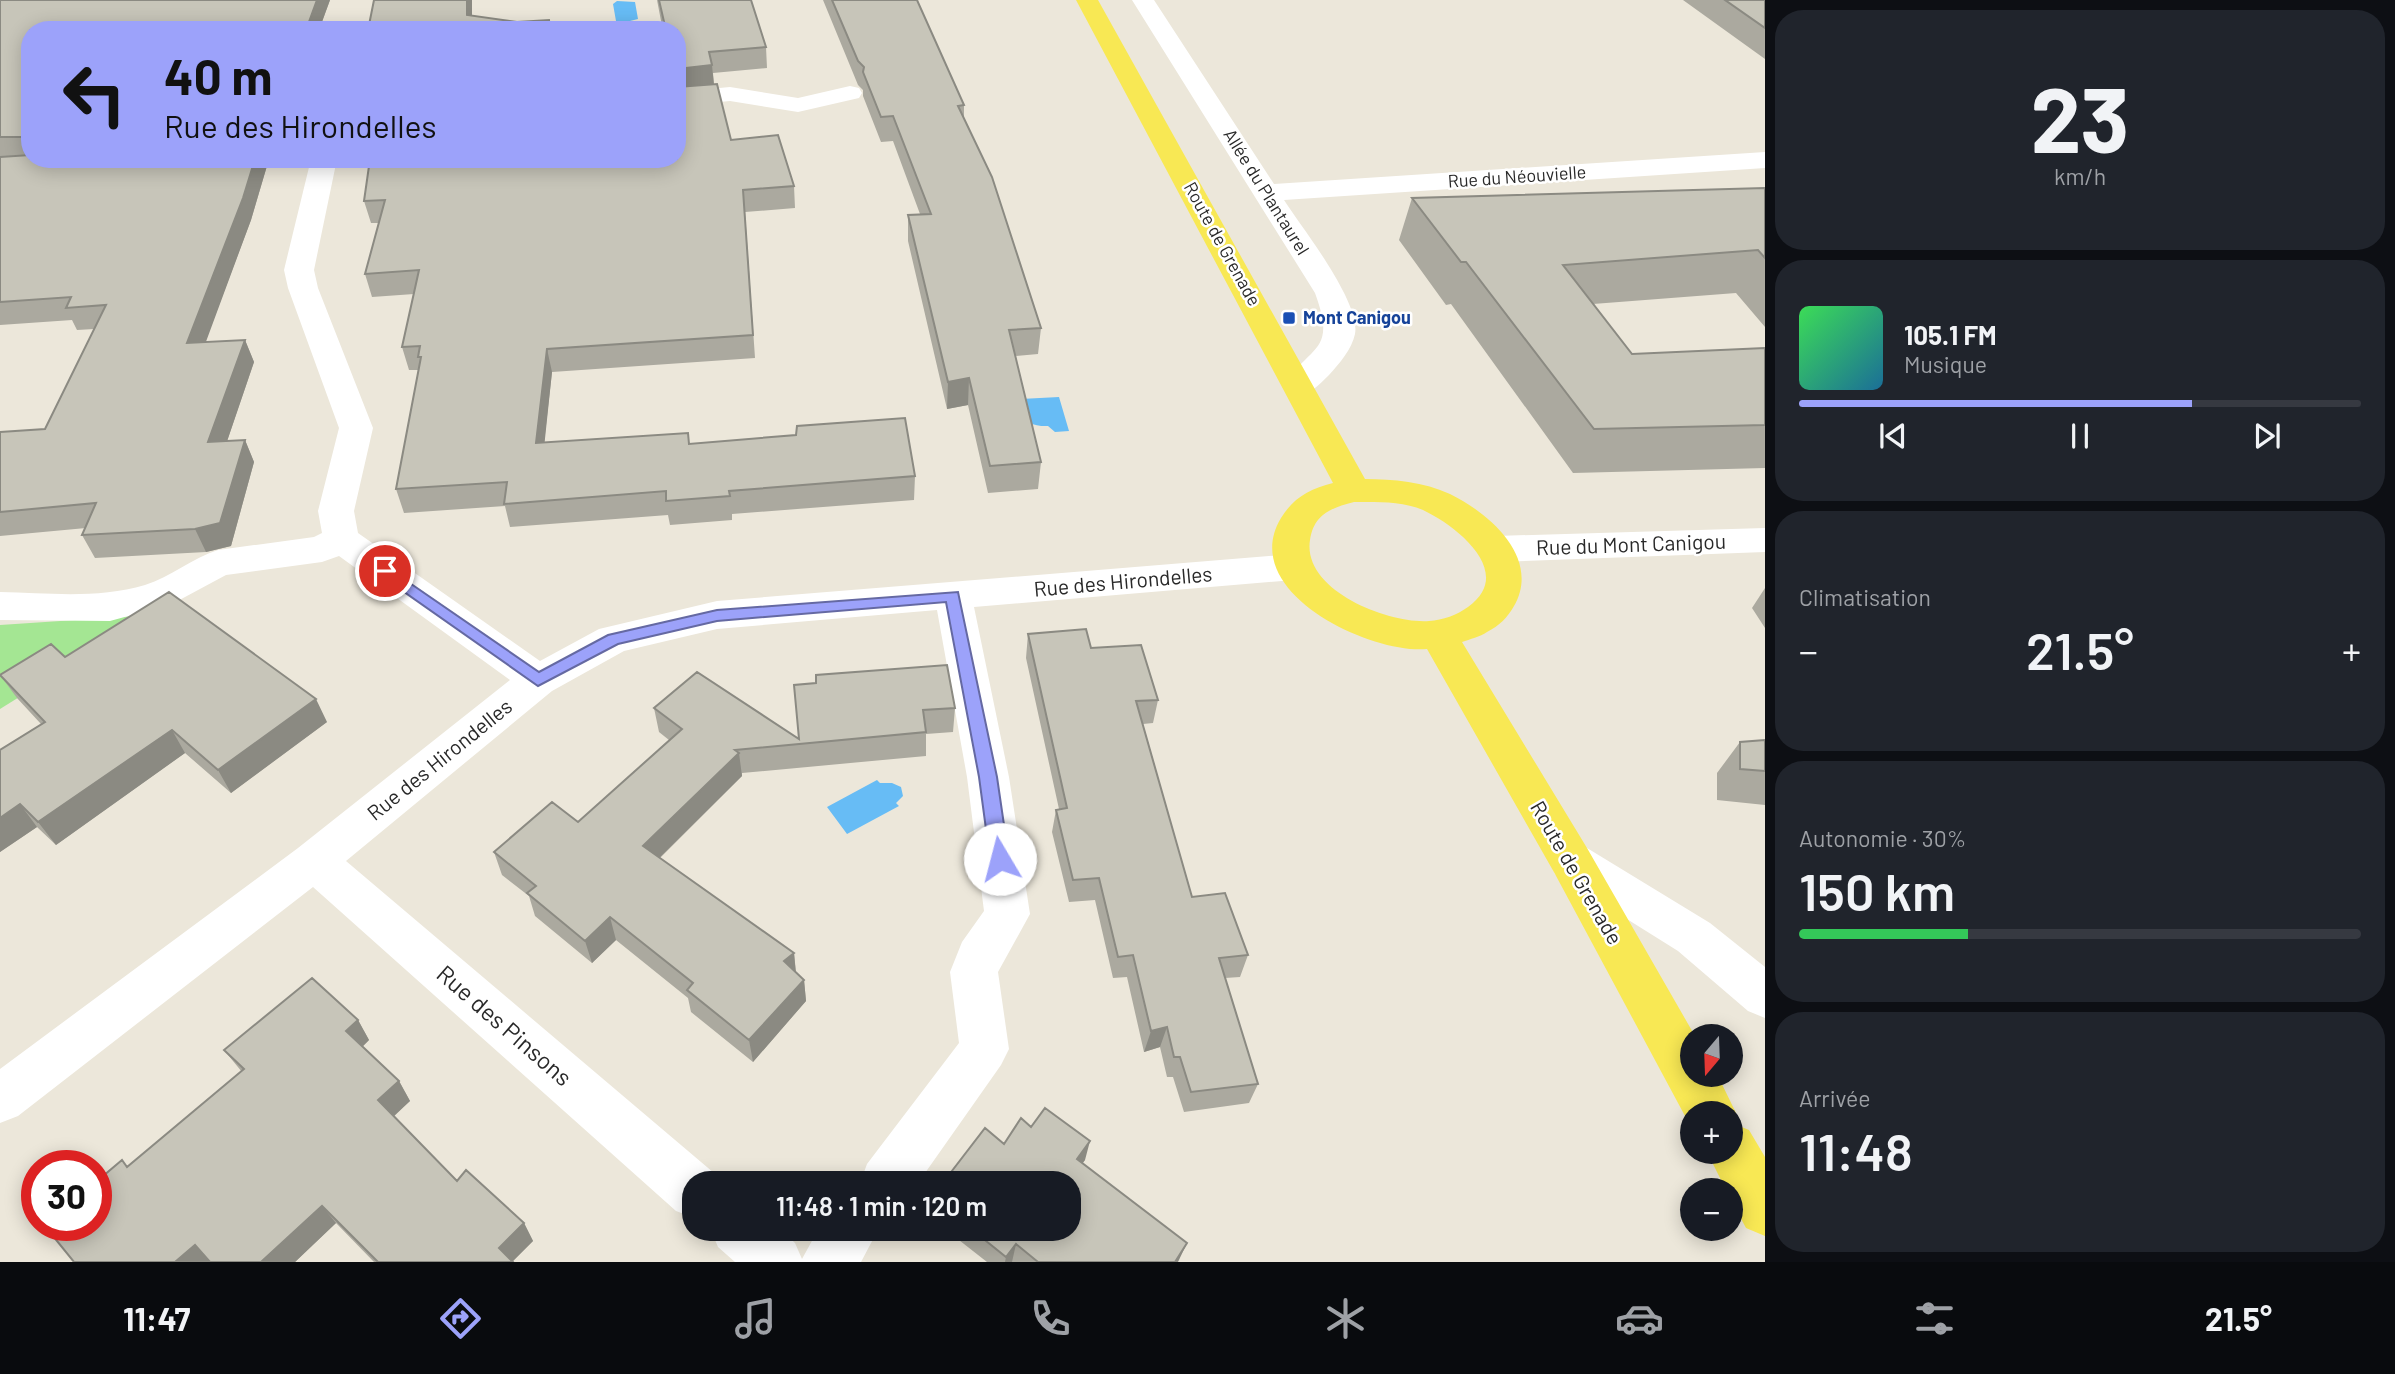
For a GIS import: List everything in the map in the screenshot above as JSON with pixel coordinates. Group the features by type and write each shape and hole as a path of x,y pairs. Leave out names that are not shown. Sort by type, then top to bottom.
{"main road":[{"name":"Route de Grenade","path":"1087,0 1354,490"},
{"path":"1354,490 1395,491 1435,502 1471,523 1496,549 1505,571 1503,593 1492,612 1472,626 1438,635 1408,634 1370,626 1348,616 1311,590 1294,567 1288,540 1299,516 1321,499 1354,490"},
{"name":"Route de Grenade","path":"1438,635 1571,861 1705,1101"},
{"path":"1740,1164 1765,1209"}],"street":[{"name":"Allée du Plantaurel","path":"1143,0 1330,293 1340,332 1323,362 1299,386"},
{"path":"686,98 730,94 798,105 850,93"},
{"name":"Rue du Néouvielle","path":"1268,193 1765,160"},
{"path":"322,168 299,270 303,288 356,428 336,511 341,540 538,680"},
{"path":"0,606 110,607 159,595 218,563 322,549 341,540"},
{"name":"Rue du Mont Canigou","path":"1496,549 1765,540"},
{"name":"Rue des Hirondelles","path":"0,1099 314,861 538,680 613,639 717,615 1294,567"},
{"path":"895,1171 984,1049 974,972 979,957 1007,914 988,777 953,596"},
{"name":"Rue des Pinsons","path":"314,861 682,1181"},
{"path":"1571,861 1694,937 1765,996"},
{"path":"752,1241 776,1262"},
{"path":"828,1262 843,1241"}],"green space":[{"path":"151,615 0,709 0,625"}],"water":[{"path":"617,1 635,2 638,19 616,21 613,4"},
{"path":"1059,397 1069,431 1055,432 1048,426 1028,422 1002,400"},
{"path":"877,780 901,787 903,796 896,803 899,806 847,834 827,807"}],"building":[{"path":"0,0 317,0 309,21 21,21 21,137 0,137"},
{"path":"374,0 467,0 467,15 510,21 370,21"},
{"path":"659,0 751,0 766,47 709,52 712,65 686,68 686,21 664,21"},
{"path":"832,0 917,0 964,105 958,106 992,177 1041,328 1009,330 1041,462 990,466 969,378 948,382 908,215 931,214 893,116 881,117 863,72 864,67 858,61"},
{"path":"1725,0 1765,0 1765,28"},
{"path":"717,84 731,140 778,135 794,186 743,190 753,335 547,349 536,443 688,433 689,444 796,435 797,426 905,418 915,476 729,491 730,496 666,501 666,491 504,504 507,482 396,489 421,357 418,357 420,346 402,347 419,270 365,274 385,200 364,201 369,168 686,168 686,86"},
{"path":"21,156 21,168 252,168 187,343 245,340 208,442 245,440 220,523 195,529 82,535 96,503 0,512 0,432 45,429 106,305 66,308 71,297 0,302 0,157"},
{"path":"1765,188 1765,258 1758,250 1563,265 1632,354 1765,348 1765,425 1594,429 1466,262 1461,262 1412,198"},
{"path":"169,592 316,699 218,770 172,730 38,822 20,804 0,818 0,750 45,722 0,675 51,644 65,657"},
{"path":"1086,629 1091,648 1141,645 1158,700 1136,701 1192,897 1225,893 1248,955 1219,958 1258,1084 1191,1092 1180,1057 1174,1057 1167,1027 1151,1031 1133,955 1118,957 1099,878 1073,880 1056,810 1067,808 1028,634"},
{"path":"947,665 955,708 923,710 926,732 735,750 739,753 643,846 794,953 784,961 804,980 749,1040 687,990 693,983 610,917 585,941 527,893 536,886 494,852 552,802 578,822 682,729 654,708 697,672 799,739 794,685 816,683 816,675"},
{"path":"1765,740 1765,771 1740,769 1740,742"},
{"path":"312,978 358,1020 346,1031 399,1081 378,1100 457,1181 466,1170 524,1223 499,1248 513,1262 378,1262 322,1206 261,1262 210,1262 195,1245 175,1262 74,1262 57,1241 112,1241 112,1168 122,1160 127,1167 244,1069 224,1050"},
{"path":"1045,1108 1090,1141 1077,1159 1187,1243 1175,1262 1038,1262 1016,1244 1006,1257 986,1241 1081,1241 1081,1171 952,1171 985,1128 1004,1144 1021,1118 1031,1127"}],"place":[{"name":"Mont Canigou","path":"1289,318"}],"route":[{"path":"385,571 538,680 613,639 717,615 953,596 988,777 1000,859"}]}
